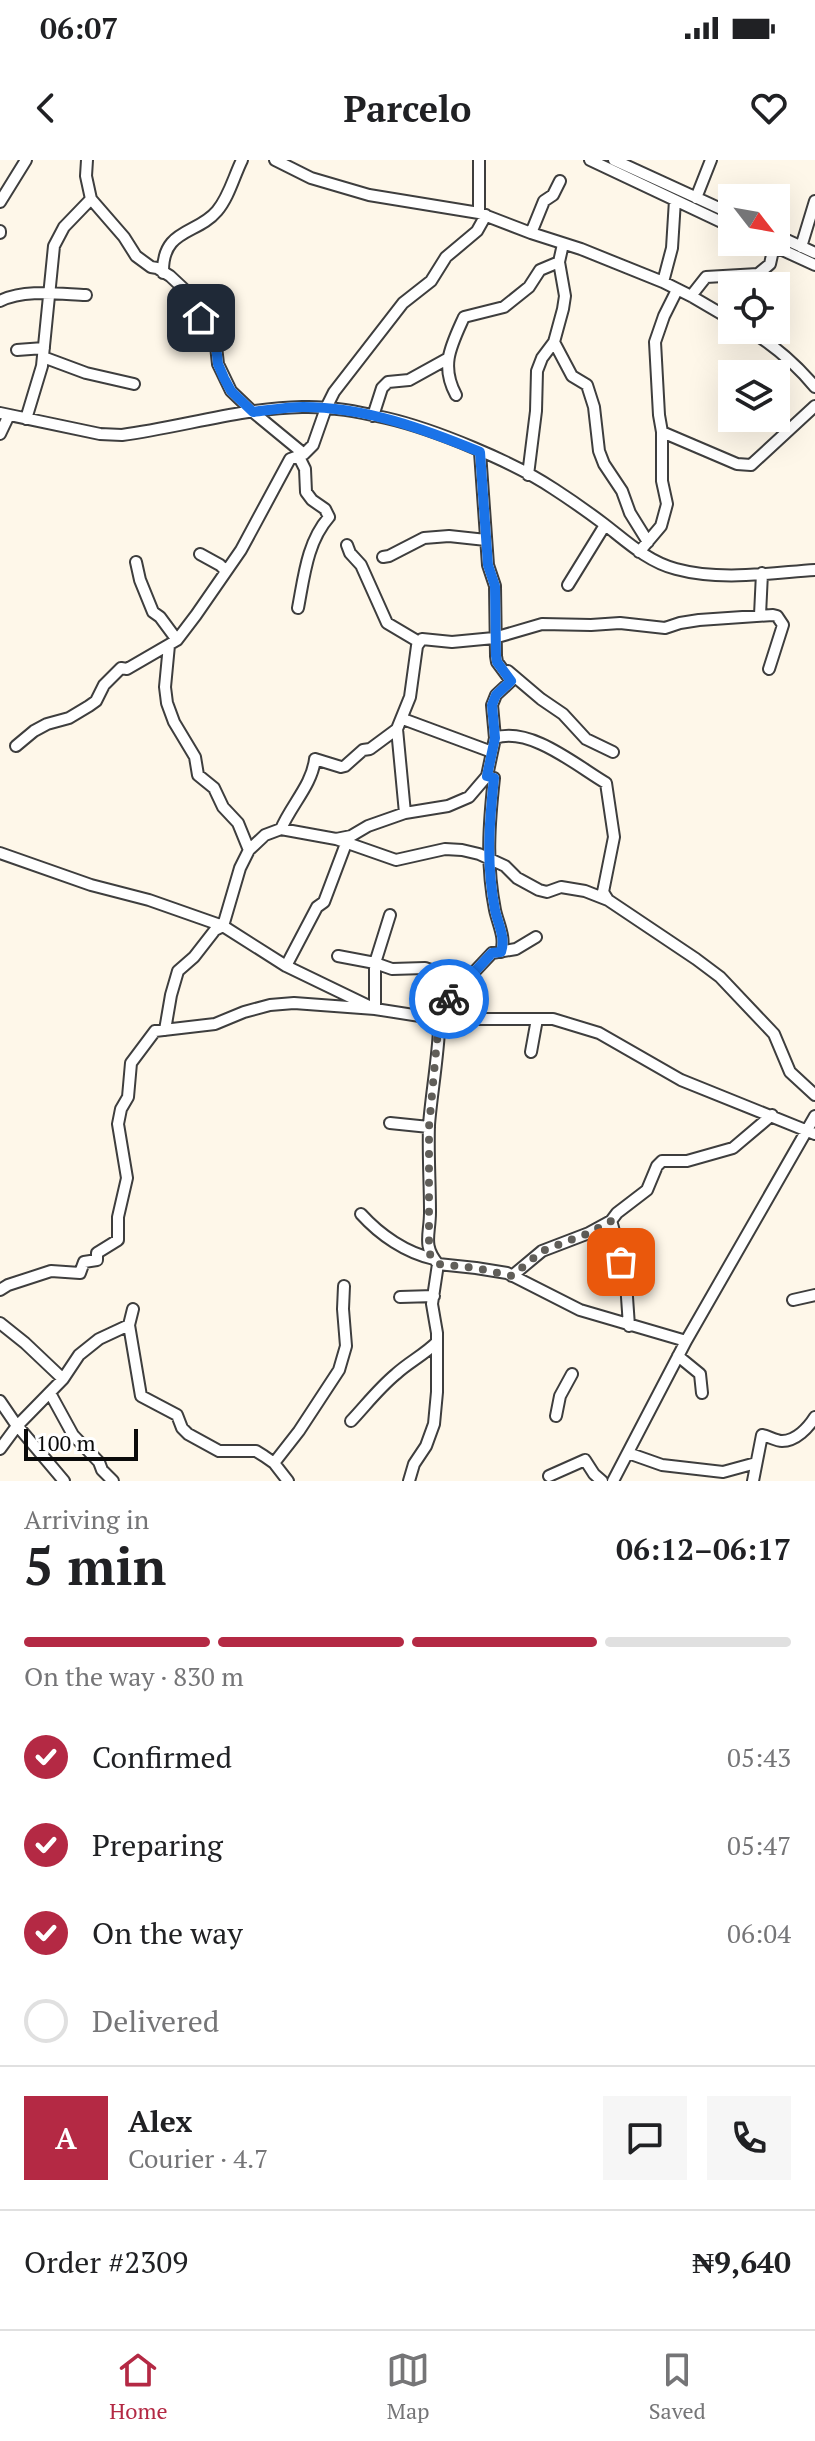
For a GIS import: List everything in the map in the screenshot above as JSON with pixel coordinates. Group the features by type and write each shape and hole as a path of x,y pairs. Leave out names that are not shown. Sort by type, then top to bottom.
{"street":[{"path":"0,202 26,160"},
{"path":"87,160 86,176 91,199 136,256 170,276 185,290 211,333 231,391 301,455 306,492 325,509 329,517 320,529 303,572 298,608"},
{"path":"163,273 163,259 169,247 182,233 214,215 242,160"},
{"path":"275,160 295,165 311,178 386,199 483,214 663,282 718,312"},
{"path":"16,746 34,731 69,718 96,701 104,685 121,668 127,669 173,642 241,550 290,459 313,445 326,408 344,376 403,303 431,281 446,257 477,231 483,214 479,160"},
{"path":"590,160 718,220"},
{"path":"614,160 639,165 718,208"},
{"path":"696,198 711,160"},
{"path":"531,233 544,201 553,195 560,181"},
{"path":"26,419 37,386 43,352 57,239 64,227 91,199"},
{"path":"663,282 672,248 675,200"},
{"path":"801,247 815,201"},
{"path":"528,475 536,411 537,371 554,342 565,296 559,262 563,244"},
{"path":"790,245 815,253"},
{"path":"790,251 815,265"},
{"path":"691,296 706,277 758,274 770,264 771,256"},
{"path":"456,395 449,382 447,359 464,317 504,307 529,287 540,270 559,262"},
{"path":"639,552 661,526 667,504 662,481 662,432 655,342 677,290"},
{"path":"0,301 12,295 86,295"},
{"path":"554,342 572,376 587,385 604,464 622,491 630,513 648,542"},
{"path":"772,344 815,387"},
{"path":"17,350 43,352 86,373 134,384"},
{"path":"373,416 382,388 388,382 409,380 447,359"},
{"path":"662,432 737,464 751,465 815,406"},
{"path":"0,434 4,414 100,434 122,435 253,412 326,408 373,416 438,435 480,452 550,486 639,552 677,570 718,575 815,570"},
{"path":"480,452 488,565 495,586 497,662 561,712 586,739 613,752"},
{"path":"568,585 605,525"},
{"path":"383,557 424,538 449,536 486,540"},
{"path":"347,545 361,565 387,623 419,642"},
{"path":"200,554 226,571"},
{"path":"136,562 141,586 153,612 160,617 173,642 165,687 174,722 195,757 198,775 214,788 223,807 238,823 249,850"},
{"path":"760,615 762,573"},
{"path":"419,642 422,639 452,642 494,638 542,624 620,623 665,628 699,620 777,616 783,625 769,669"},
{"path":"405,813 400,724 414,678 419,642"},
{"path":"286,966 317,907 324,902 344,839 368,826 405,813 459,802 469,797 487,776 495,738 492,705 496,695 511,681 503,667"},
{"path":"400,724 492,752"},
{"path":"281,829 308,782 315,759 345,766 400,724"},
{"path":"495,738 503,735 524,736 555,751 606,783 614,837 603,892 608,900"},
{"path":"487,776 494,778 488,858 492,896 504,942 501,952"},
{"path":"165,1030 178,971 194,957 215,930 223,926 240,868 249,850 265,835 281,829 344,839 396,860 445,849 462,850 505,866 517,878 539,890 547,892 561,887 585,891 608,900 720,977 774,1034 790,1072 815,1095"},
{"path":"0,853 223,926 286,966 375,1009"},
{"path":"375,1009 375,963 390,915"},
{"path":"439,1019 444,1004 486,958 492,953 516,949 536,937"},
{"path":"338,956 392,969 425,968 434,971 439,983 439,1019 429,1127 428,1249 436,1262 432,1304 437,1342 437,1392 434,1424 409,1481"},
{"path":"328,1006 330,988"},
{"path":"0,1290 51,1271 80,1273 84,1262 97,1260 97,1253 118,1240 118,1217 127,1178 118,1124 128,1097 129,1071 137,1053 155,1031 215,1024 270,1005 294,1003 375,1009 439,1019 562,1021 599,1033 681,1080 811,1132"},
{"path":"531,1052 537,1019"},
{"path":"512,1276 542,1251 611,1221 647,1190 662,1161 687,1161 733,1148 772,1115"},
{"path":"613,1481 686,1341 811,1132 815,1116"},
{"path":"390,1123 429,1127"},
{"path":"361,1214 381,1234 418,1255 436,1262 512,1276 580,1310 686,1341"},
{"path":"611,1221 625,1268 629,1326"},
{"path":"274,1463 339,1370 346,1346 344,1286"},
{"path":"793,1300 815,1295"},
{"path":"400,1297 434,1296"},
{"path":"133,1309 129,1325 141,1396 177,1415 188,1434 219,1451 256,1451 274,1463 288,1481"},
{"path":"0,1323 63,1379"},
{"path":"0,1449 17,1426 63,1379 79,1355 89,1346 129,1325"},
{"path":"351,1421 387,1381 437,1342"},
{"path":"678,1356 700,1374 702,1393"},
{"path":"556,1416 560,1396 572,1374"},
{"path":"50,1393 73,1435 113,1481"},
{"path":"0,1401 64,1481"},
{"path":"753,1481 762,1435 781,1441 789,1439 800,1434 815,1417"},
{"path":"628,1453 662,1465 723,1472 756,1463"},
{"path":"549,1476 585,1460 602,1481"}],"way so far":[{"path":"449,999 439,1019 429,1127 429,1253 438,1264 512,1276 542,1251 611,1221 621,1262"}],"route":[{"path":"201,318 211,333 218,364 231,391 253,412 301,407 336,409 390,419 480,452 488,565 495,586 496,656 511,681 496,695 492,705 495,738 487,776 494,778 488,858 494,905 504,942 501,952 492,953 449,999"}]}
